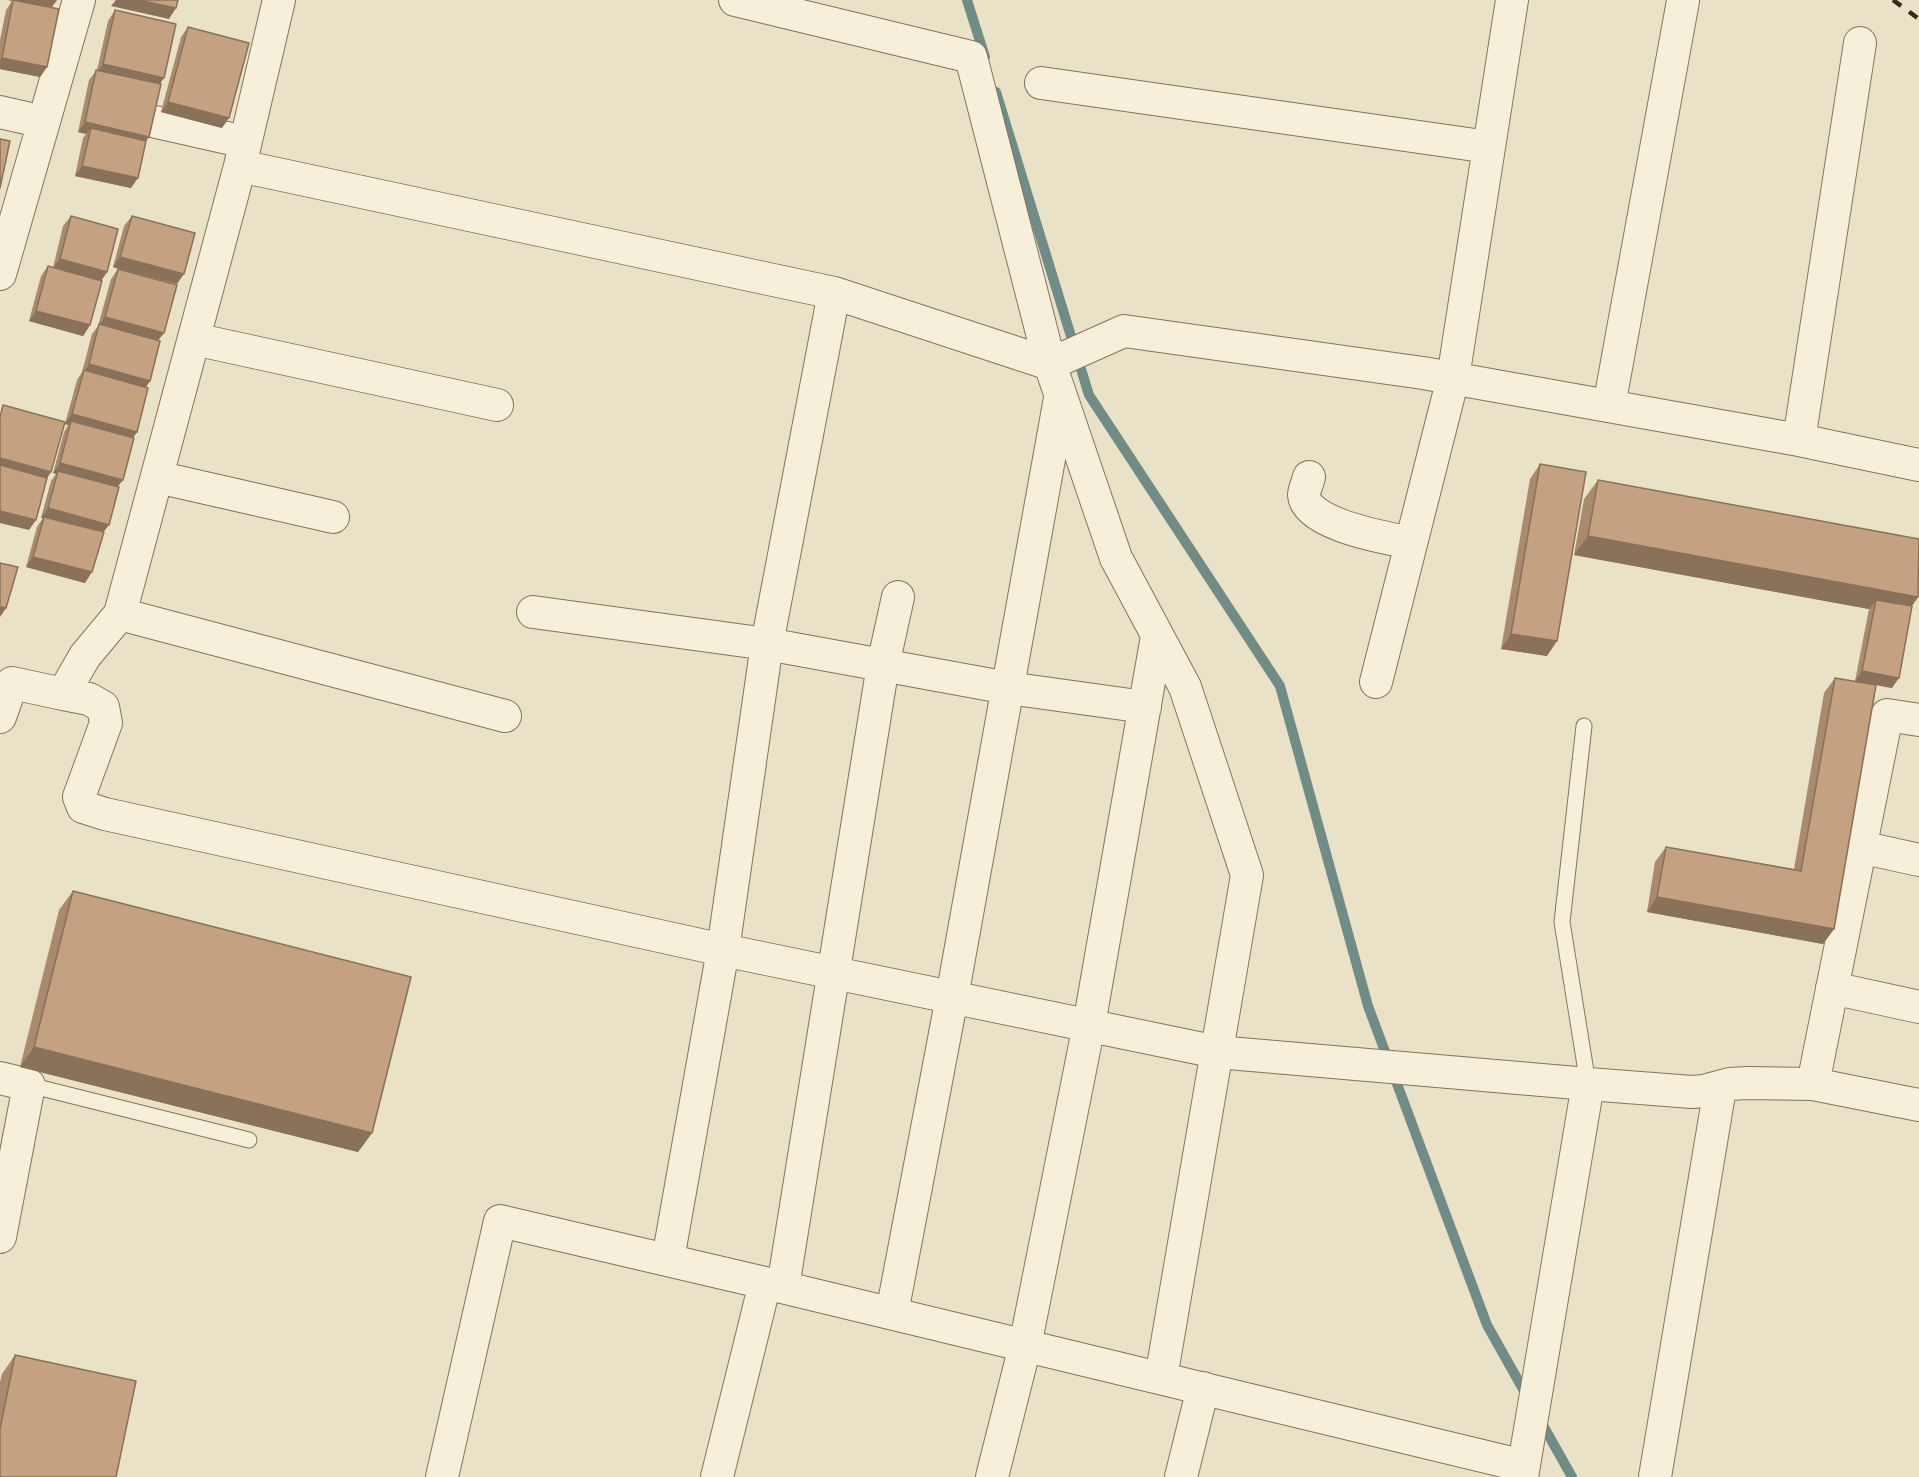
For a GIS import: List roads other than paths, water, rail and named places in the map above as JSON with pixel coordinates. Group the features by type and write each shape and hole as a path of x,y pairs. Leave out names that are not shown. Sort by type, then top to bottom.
{"street":[{"path":"0,274 80,0"},
{"path":"63,694 85,656 120,614 243,154 279,0"},
{"path":"735,0 972,57 1055,362 1060,394 1116,558 1185,687 1247,875 1161,1378"},
{"path":"1376,682 1453,378 1512,0"},
{"path":"1609,406 1683,1"},
{"path":"1799,440 1860,43"},
{"path":"1041,83 1489,147"},
{"path":"0,112 44,122"},
{"path":"156,122 243,154 834,293 1055,362 1124,331 1453,378 1799,440 1919,465"},
{"path":"668,1259 723,950 767,644 834,293"},
{"path":"194,339 497,405"},
{"path":"892,1313 952,997 1060,394"},
{"path":"157,477 333,517"},
{"path":"1309,477 1304,495 1309,507 1327,520 1350,529 1411,543"},
{"path":"717,1477 774,1285 832,973 883,665 898,597"},
{"path":"533,612 767,644 1008,688 1145,707"},
{"path":"120,614 505,716"},
{"path":"992,1477 1025,1346 1089,1025 1157,636"},
{"path":"0,717 6,682 89,699 103,707 106,723 79,797 83,807 128,819 723,950 1217,1052 1692,1092 1730,1084 1812,1084 1919,1105"},
{"path":"1812,1084 1887,715 1919,720"},
{"path":"1860,847 1919,860"},
{"path":"1832,988 1919,1007"},
{"path":"0,1237 14,1081"},
{"path":"442,1477 500,1221 668,1259 1203,1388 1523,1471 1588,1084"},
{"path":"1655,1477 1719,1088"},
{"path":"1181,1477 1203,1388"}],"lane":[{"path":"1584,726 1562,922 1588,1084"},
{"path":"14,1081 249,1140"}],"waterway":[{"path":"967,0 985,57"},
{"path":"996,92 1089,395 1280,686 1368,1006 1487,1325 1528,1398"},
{"path":"1540,1420 1572,1477"}],"railway":[{"path":"1893,0 1919,19"}]}
